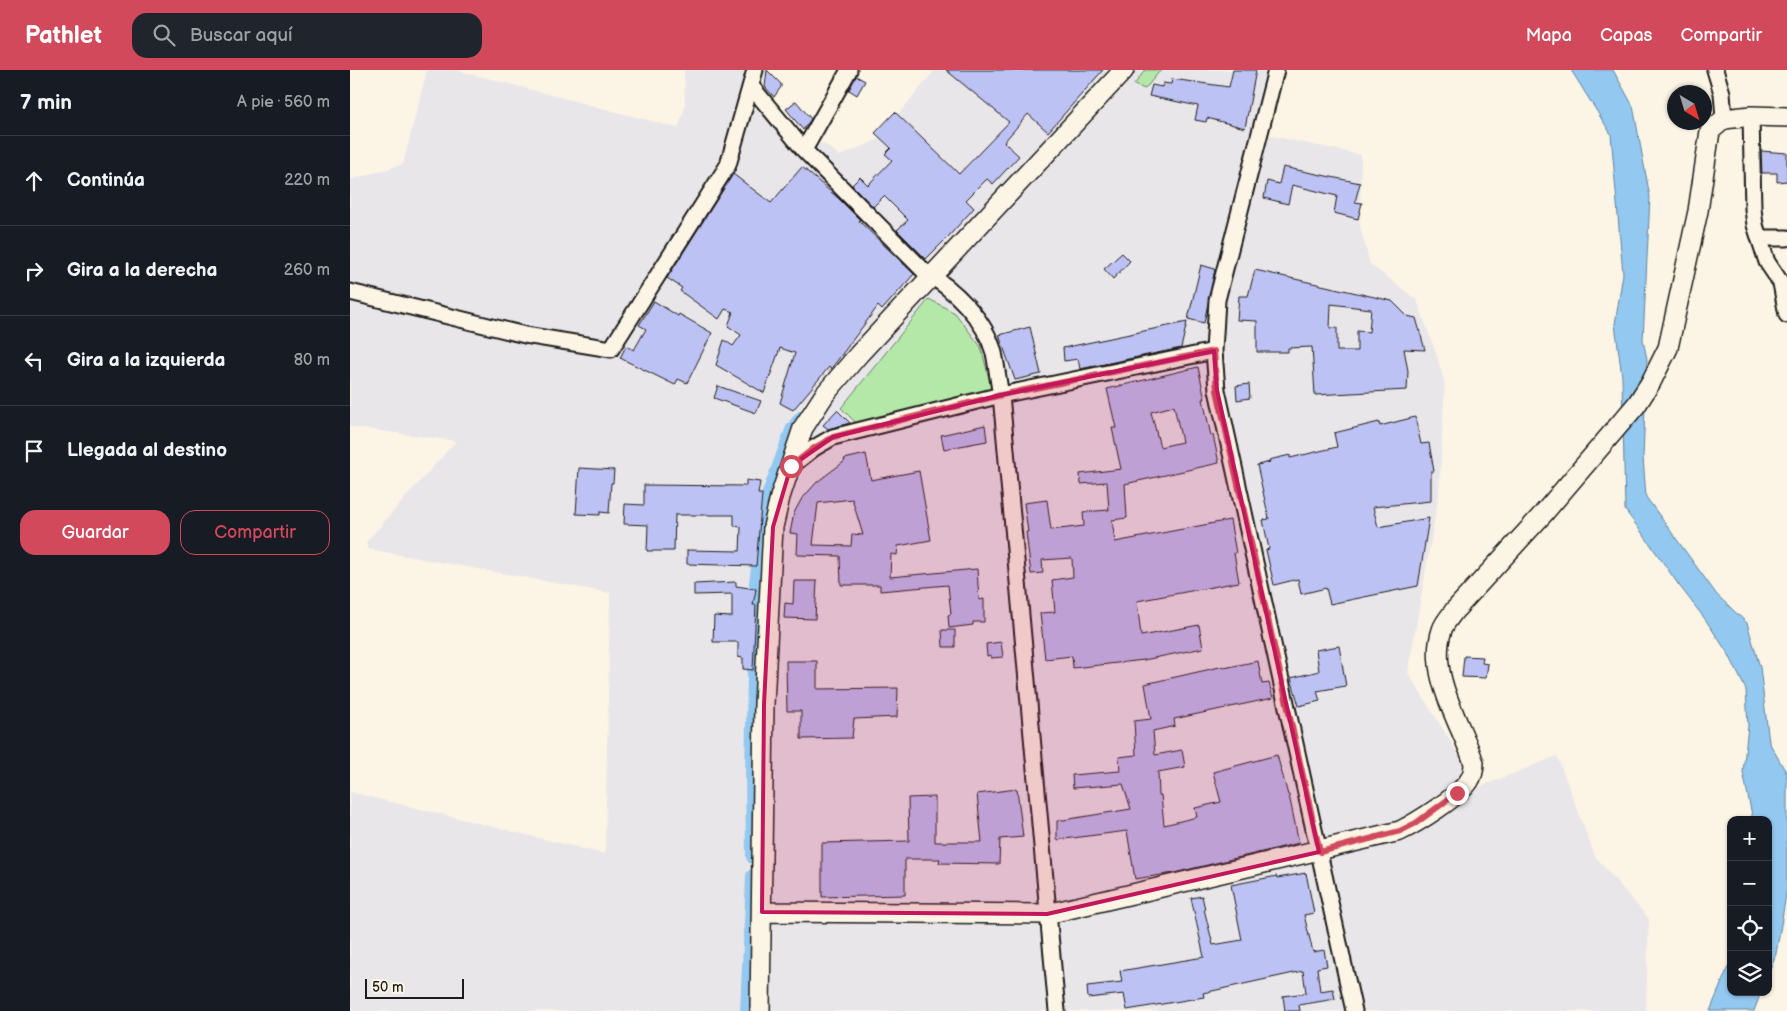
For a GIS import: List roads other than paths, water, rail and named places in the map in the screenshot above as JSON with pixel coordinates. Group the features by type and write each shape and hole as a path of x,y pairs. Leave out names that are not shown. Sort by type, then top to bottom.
{"street":[{"path":"350,292 525,335 612,349 728,165 755,70"},
{"path":"804,150 849,70"},
{"path":"760,1011 764,704 773,527 803,428 825,394 896,313 933,277 1124,70"},
{"path":"1276,70 1217,300 1214,351 1217,390 1354,1011"},
{"path":"1715,70 1722,93 1724,119"},
{"path":"751,86 804,150 925,272 946,287 980,323 994,353 1001,395 1057,1011"},
{"path":"1751,116 1752,210 1767,262 1781,283 1787,315"},
{"path":"762,912 1048,914 1320,852 1400,831 1416,823 1457,793 1469,781 1473,773 1474,762 1444,688 1441,675 1439,643 1442,628 1454,610 1543,514 1637,404 1651,382 1668,348 1698,211 1710,131 1724,119 1751,116 1787,117"},
{"path":"1759,238 1787,238"},
{"path":"791,466 814,448 833,437 1001,395 1214,351"}],"water":[{"path":"1571,70 1613,70 1633,106 1650,197 1643,340 1647,359 1643,457 1646,497 1717,595 1747,623 1760,667 1769,742 1787,774 1787,889 1776,954 1772,964 1772,816 1752,816 1743,772 1748,726 1746,690 1729,655 1705,619 1625,510 1622,377 1615,324 1623,274 1611,134"},
{"path":"1727,970 1727,996 1760,996 1754,1011 1710,1011"}],"waterway":[{"path":"753,857 752,771 756,583 768,496 793,428 801,418"},
{"path":"747,1011 753,876"}]}
